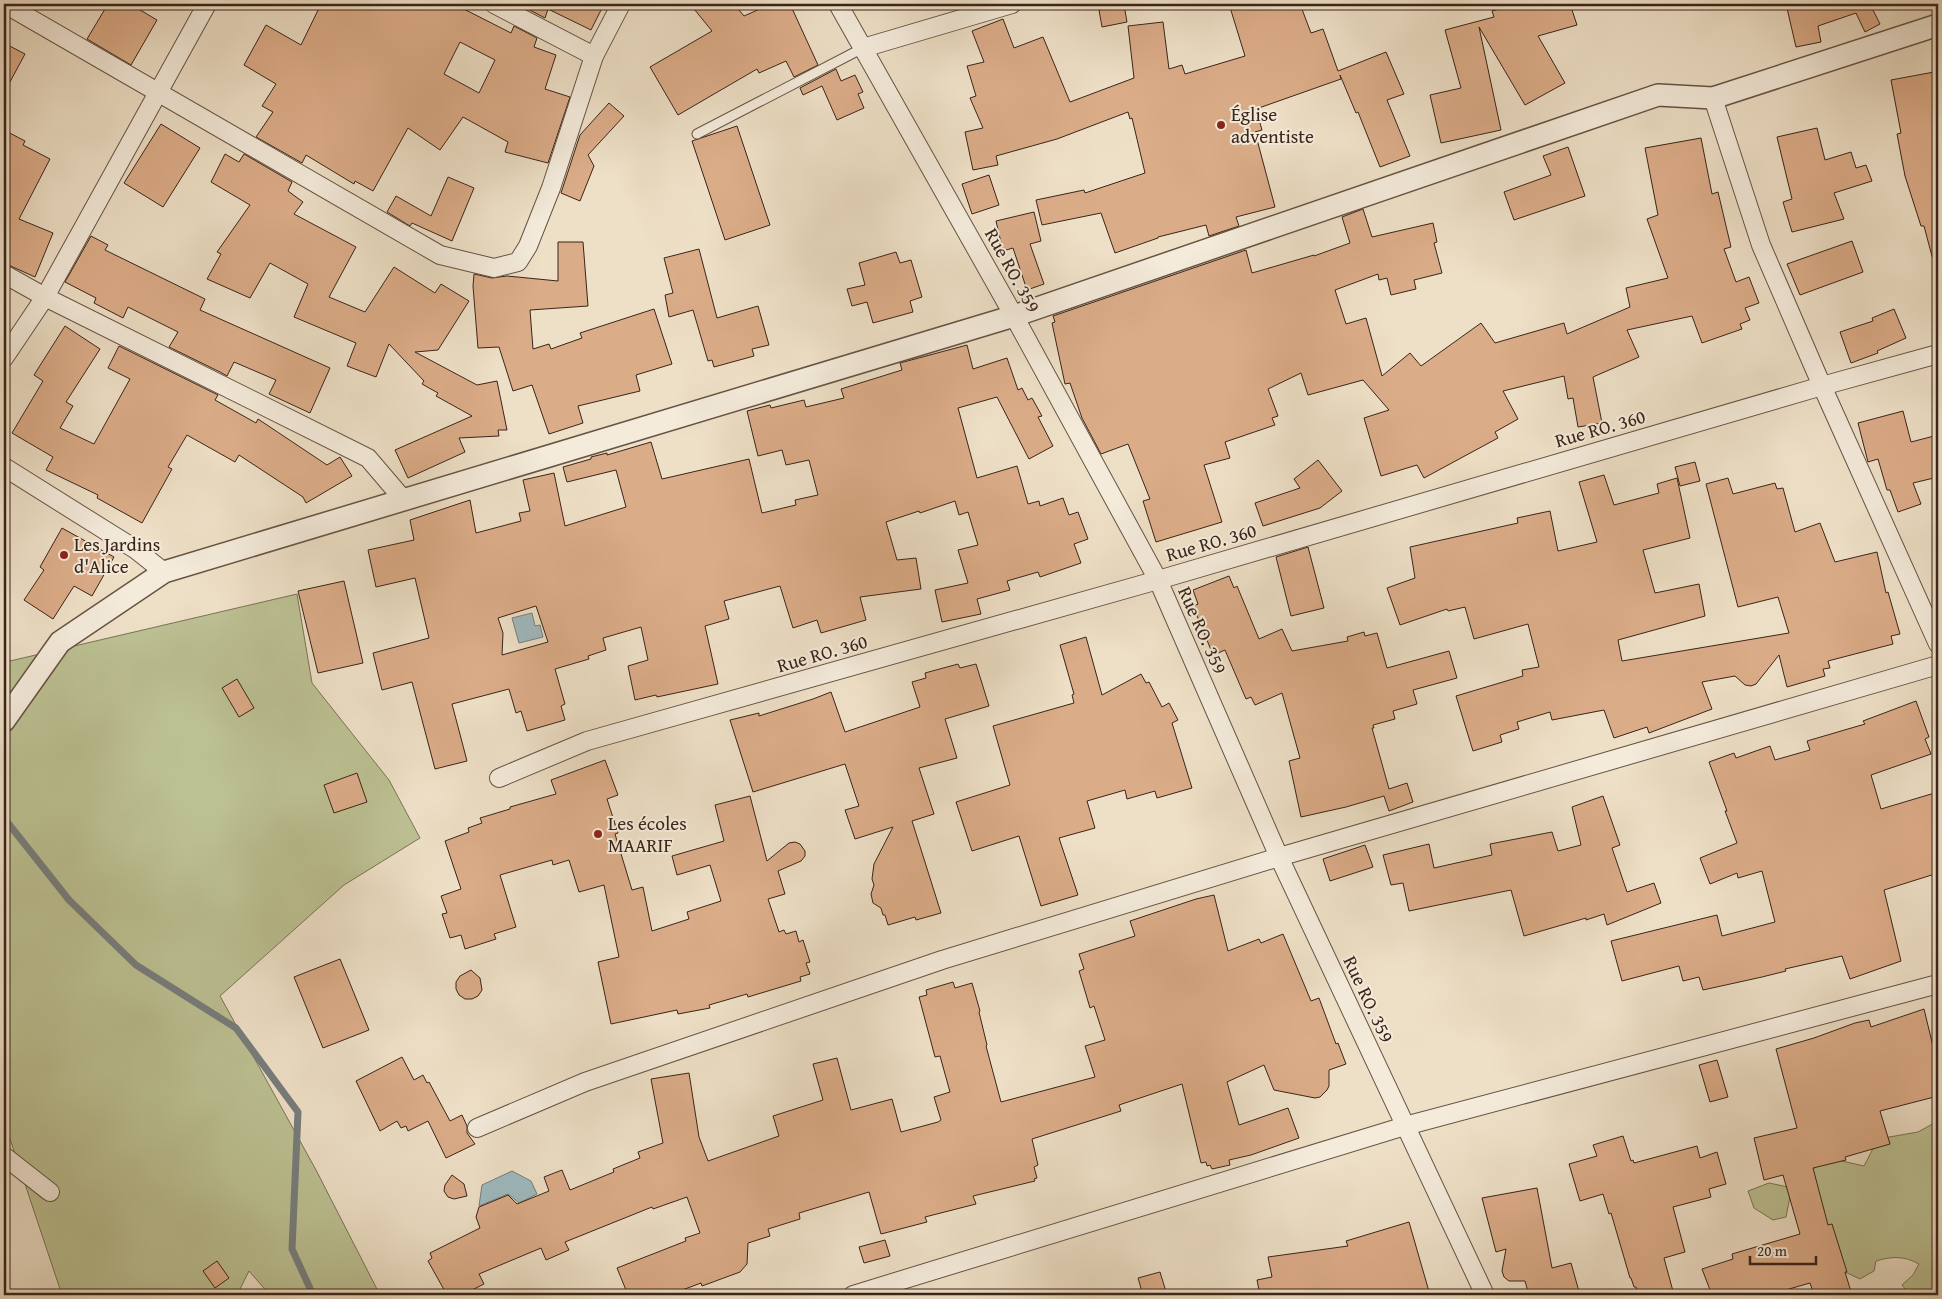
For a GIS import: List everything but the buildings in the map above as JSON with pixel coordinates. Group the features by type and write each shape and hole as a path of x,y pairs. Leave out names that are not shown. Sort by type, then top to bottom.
{"street":[{"path":"5,4 440,255 494,268 518,262 528,246 551,188 594,56 621,4"},
{"path":"4,358 45,297 208,4"},
{"path":"494,4 594,56"},
{"name":"Rue RO. 359","path":"838,4 1014,316 1158,580 1279,857 1486,1295"},
{"path":"863,48 1012,4"},
{"path":"4,721 60,642 164,572 1014,316 1658,95 1713,98 1938,25"},
{"path":"1713,98 1761,245 1938,644"},
{"path":"4,274 45,297 368,458 402,499"},
{"name":"Rue RO. 360","path":"499,778 587,741 1158,580 1822,386 1938,354"},
{"path":"4,466 135,549 164,572"},
{"path":"477,1128 585,1082 942,960 1279,857 1938,664"},
{"path":"853,1295 1405,1126 1938,984"},
{"path":"4,1156 50,1192"}],"lane":[{"path":"697,134 863,48"}],"green space":[{"path":"297,594 312,683 389,780 420,838 344,885 220,996 316,1170 380,1295 270,1295 249,1271 237,1295 62,1295 4,1125 4,626 10,661"},
{"path":"1938,1121 1938,1291 1931,1295 1910,1295 1902,1285 1913,1275 1919,1264 1909,1259 1888,1258 1876,1261 1874,1271 1860,1279 1830,1265 1790,1197 1786,1217 1773,1220 1754,1208 1748,1191 1769,1183 1788,1187 1829,1158 1864,1166 1878,1139 1918,1132"}],"water":[{"path":"532,613 535,626 540,625 543,637 519,643 512,618"},
{"path":"512,1171 531,1181 537,1194 519,1203 508,1194 479,1206 482,1185"}],"waterway":[{"path":"4,818 69,900 136,965 236,1028 298,1112 292,1249 313,1295"}],"place":[{"name":"Église adventiste","path":"1221,125"},
{"name":"Les Jardins d'Alice","path":"64,555"},
{"name":"Les écoles MAARIF","path":"598,834"}]}
